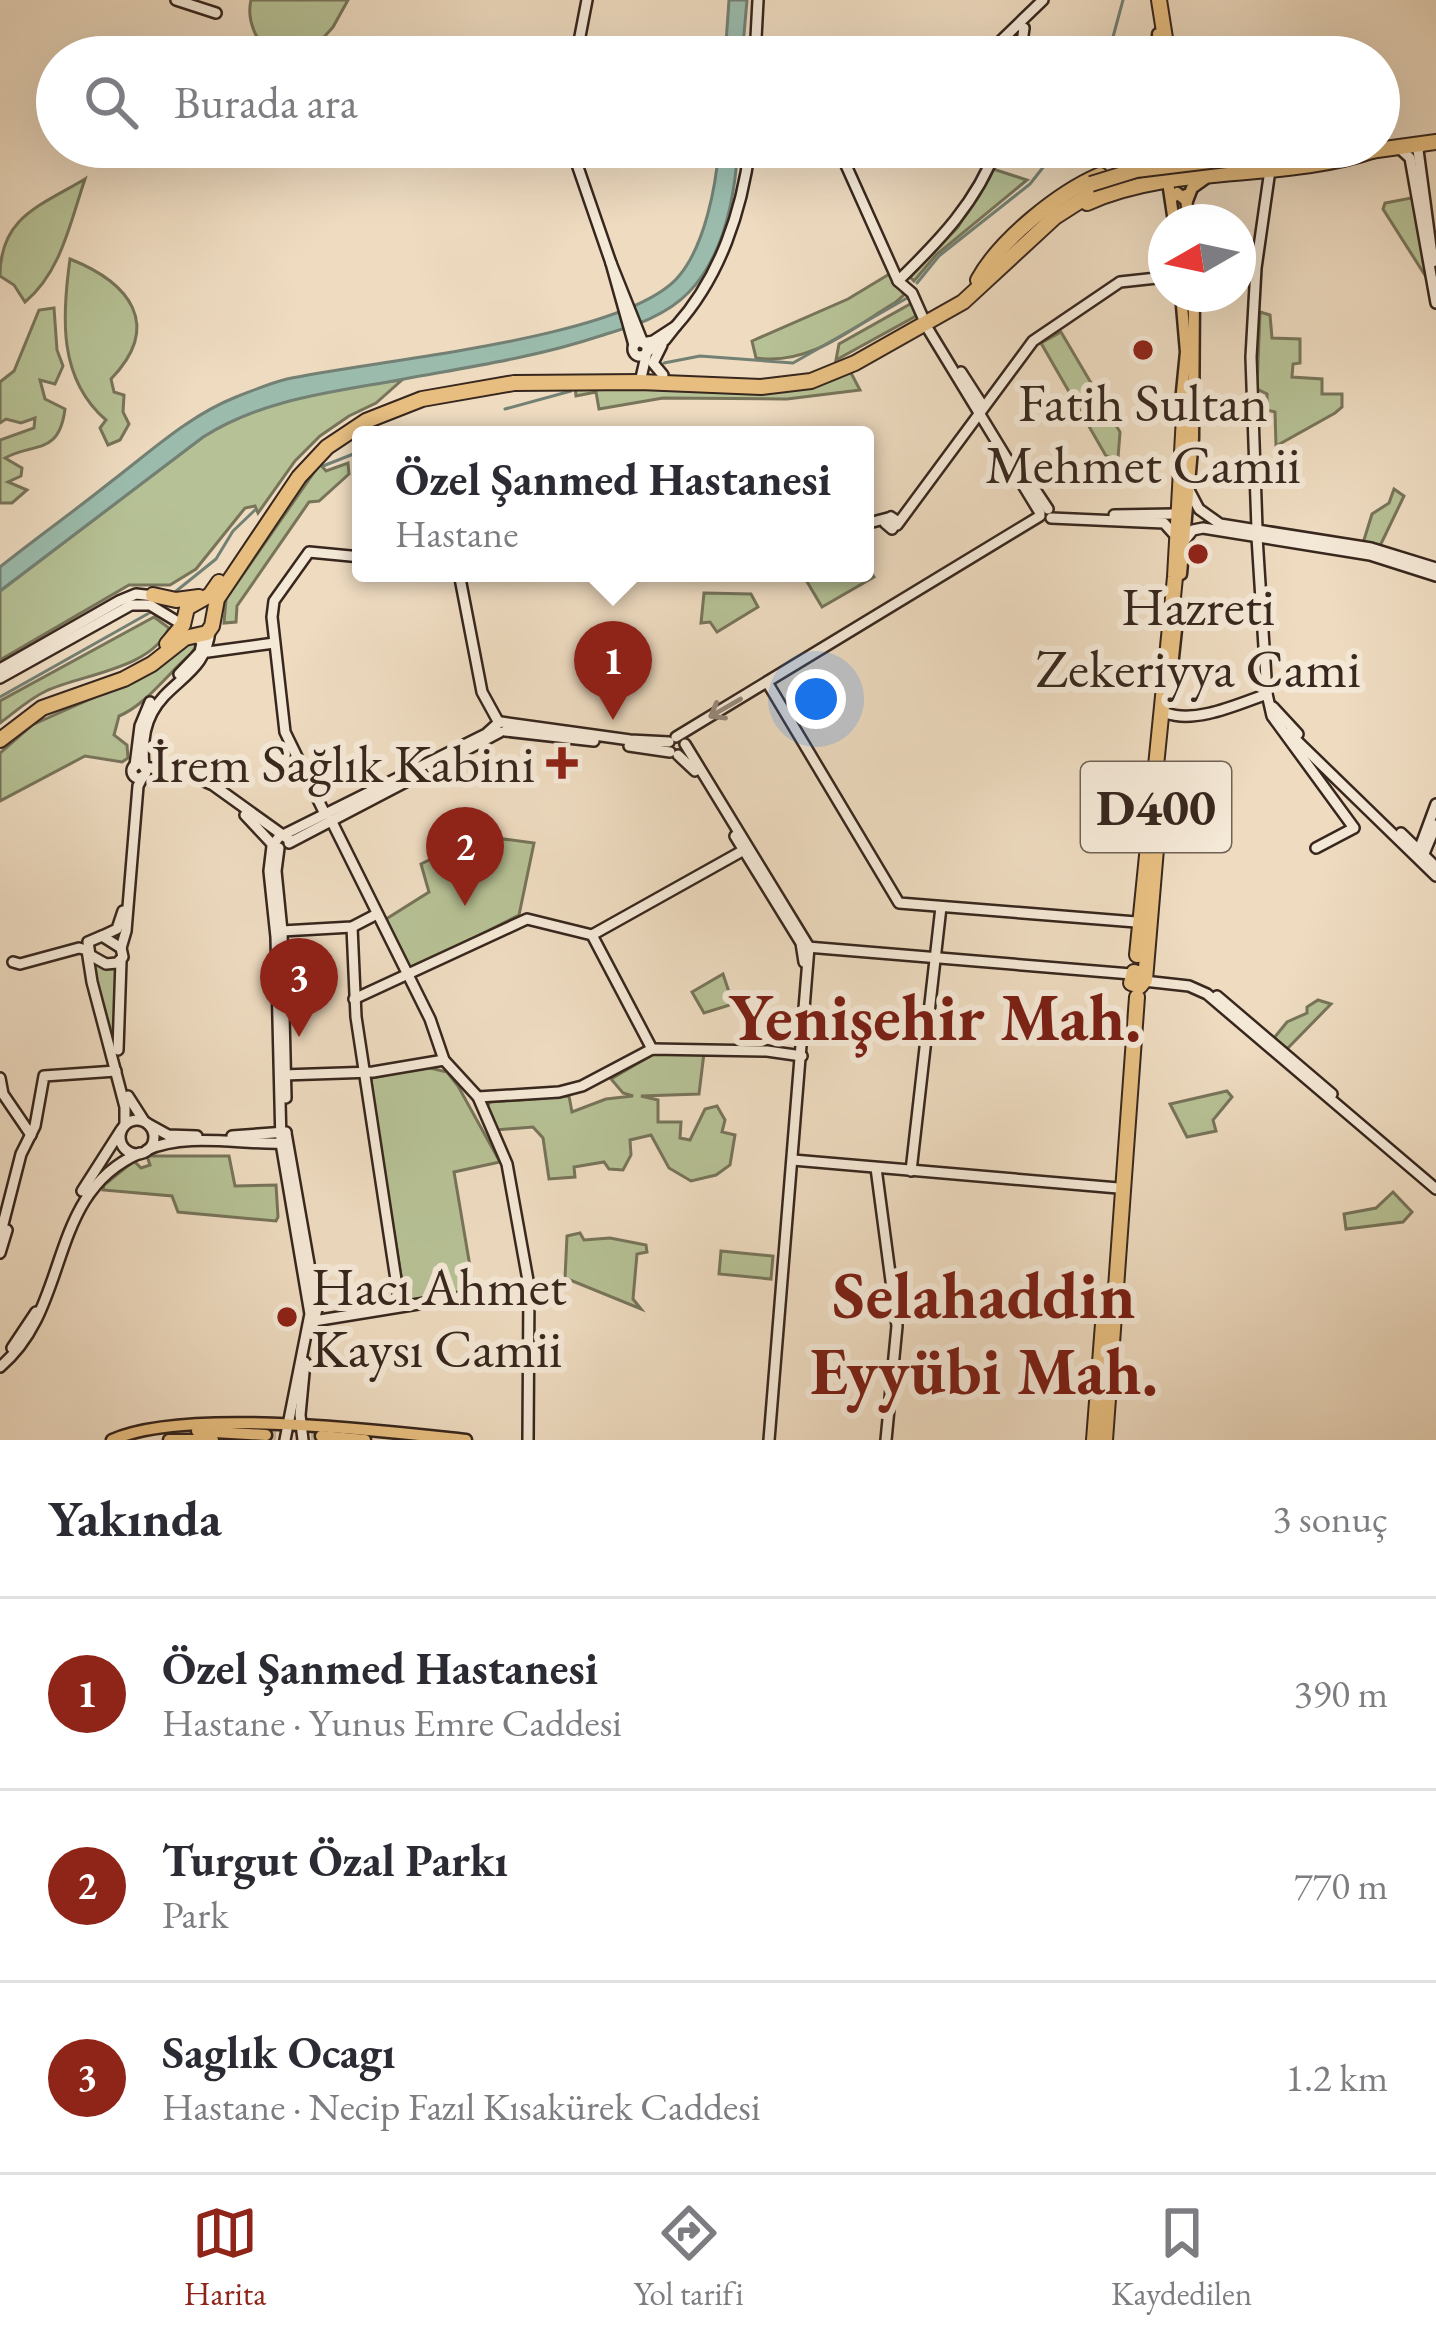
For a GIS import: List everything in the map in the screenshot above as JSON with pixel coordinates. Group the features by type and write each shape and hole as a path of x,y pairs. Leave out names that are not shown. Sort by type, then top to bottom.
{"highway":[{"path":"1156,0 1160,36"},
{"path":"1400,142 1432,140"},
{"path":"1400,147 1432,140"},
{"path":"978,280 1008,244 1063,194 1100,175 1130,168"},
{"path":"0,730 53,694 149,657 183,625 191,606 210,595 305,458 338,428 363,414 420,391 542,373 761,387 800,384 839,371 925,319 978,280 1050,211 1136,170 1172,168"},
{"path":"1175,168 1176,181"},
{"path":"995,274 1085,204 1142,185 1244,168"},
{"path":"358,426 405,404 470,390 663,375 789,377 835,363 963,302 1092,188"},
{"name":"D400","path":"1112,1303 1187,400"},
{"path":"0,740 42,708 124,679 207,628 217,599 299,477 352,429"},
{"path":"153,596 194,598 218,583"},
{"path":"191,606 205,606 207,628"},
{"path":"183,625 207,628"},
{"name":"D400","path":"1151,829 1166,689"},
{"path":"1137,978 1136,922 1151,829"},
{"name":"D400","path":"1104,1439 1125,1130"}],"main road":[{"path":"176,0 216,13"},
{"path":"581,36 587,0"},
{"path":"756,36 758,0"},
{"path":"1006,36 1043,0"},
{"path":"1018,25 1024,28 1023,36"},
{"path":"1432,140 1418,150 1436,286"},
{"path":"1400,149 1410,158 1436,303"},
{"path":"578,168 640,349 637,378"},
{"path":"663,375 653,363 719,260 741,203 747,168"},
{"path":"846,168 898,281 912,293 1046,515"},
{"path":"898,281 956,223 988,168"},
{"path":"1263,168 1251,357 1269,699 1282,733 1354,828 1316,848"},
{"path":"1178,202 1209,177"},
{"path":"1176,181 1178,202"},
{"path":"1142,185 1178,202"},
{"path":"874,523 891,522 909,508 1033,340 1120,282 1148,279"},
{"path":"1166,689 1183,492 1193,437 1188,312"},
{"path":"640,349 676,326"},
{"path":"640,349 665,340"},
{"path":"1187,400 1189,352"},
{"path":"1183,492 1213,520 1257,533"},
{"path":"1182,533 1174,514 1183,492"},
{"path":"1158,517 1183,492"},
{"path":"307,1433 312,1321 284,1137 286,1072 269,885 281,841 500,726 675,746 767,682 1046,515 1174,514"},
{"path":"812,662 1046,515 1164,523 1182,533 1203,528 1371,548 1436,572"},
{"path":"352,556 309,552 274,601 284,732 430,1019 444,1060 478,1097 507,1164 529,1286 528,1440"},
{"path":"462,582 482,692 500,726"},
{"path":"0,669 136,594 191,606"},
{"path":"0,678 131,605 151,605 183,625"},
{"path":"207,628 208,652"},
{"path":"143,1152 130,1152 122,1145 116,1028 145,709 200,652 207,628"},
{"path":"8,965 93,942 117,929 123,918 151,711 208,652 274,643"},
{"path":"767,682 899,903 1136,922"},
{"path":"1166,713 1176,717 1269,699"},
{"path":"1269,699 1436,871"},
{"path":"675,746 746,848 806,949 793,1160 766,1440"},
{"path":"140,772 186,773 214,785 281,841"},
{"path":"140,772 159,772 219,795 281,841"},
{"path":"1419,855 1436,804"},
{"path":"1419,855 1436,825"},
{"path":"281,841 276,871 282,931 284,1137"},
{"path":"354,999 526,919 592,935 746,848"},
{"path":"911,1172 940,907"},
{"path":"282,931 352,927 376,914"},
{"path":"352,927 354,999 400,1306"},
{"path":"592,935 652,1049"},
{"path":"93,942 121,948"},
{"path":"93,942 93,958 106,964 121,961"},
{"path":"93,942 92,982 119,1070 129,1100 154,1138 143,1152"},
{"path":"806,949 933,957 1189,986 1207,994 1436,1186"},
{"path":"478,1097 582,1086 652,1049 800,1056"},
{"path":"766,1440 800,1056"},
{"path":"286,1072 365,1072 444,1060"},
{"path":"0,1253 44,1076 119,1070"},
{"path":"0,1078 3,1094 31,1135"},
{"path":"0,1363 41,1304 76,1203 123,1127 146,1123 168,1135 284,1137"},
{"path":"0,1363 35,1328 87,1194 109,1169 160,1144 284,1137"},
{"path":"0,1236 21,1154 27,1147"},
{"path":"793,1160 1118,1188"},
{"path":"876,1168 897,1326 886,1440"},
{"path":"312,1321 529,1286"},
{"path":"112,1440 172,1425 365,1440"},
{"path":"132,1440 191,1431 466,1440"},
{"path":"169,1440 225,1440"}],"shaded area":[{"path":"251,0 348,0 325,36 257,36"},
{"path":"729,0 747,0 744,36 726,36"},
{"path":"716,168 736,168 726,224 711,261 689,292 659,314 552,350 326,393 251,413 203,437 0,591 0,567 169,436 218,405 287,379 555,331 651,298 688,263 712,197"},
{"path":"993,169 1027,180 936,255 914,281 910,277 958,227"},
{"path":"85,179 56,262 25,302 14,285 0,276 7,240 38,206"},
{"path":"1417,201 1428,280 1383,209 1385,203"},
{"path":"70,259 123,293 137,324 127,359 111,379 114,392 124,395 123,412 129,424 120,440 108,445 100,428 106,420 90,404 71,366 65,324"},
{"path":"891,273 904,295 863,323 812,351 756,358 752,341 848,299"},
{"path":"912,303 916,316 836,360 839,344"},
{"path":"54,308 63,366 55,384 40,380 45,399 65,409 62,424 51,441 5,458 22,468 21,476 8,482 27,490 12,503 0,503 0,440 34,428 35,418 0,423 0,382 14,371 39,310"},
{"path":"1260,312 1270,315 1272,338 1300,339 1300,363 1293,364 1292,377 1322,379 1322,394 1342,394 1342,407 1335,413 1276,446 1275,412 1267,410 1267,394 1257,389"},
{"path":"1061,332 1120,432 1118,458 1106,456 1041,343"},
{"path":"850,371 860,390 787,399 663,398 599,409 596,392 576,396 575,386 761,392"},
{"path":"402,380 376,403 320,436 295,461 258,513 255,506 245,508 196,569 170,585 129,585 0,660 0,591 203,437 250,413 300,397"},
{"path":"348,463 349,474 319,501 309,502 237,606 236,622 224,623 226,599 320,464 326,471"},
{"path":"1394,489 1404,496 1379,548 1363,543 1372,514 1389,503"},
{"path":"807,582 865,582 822,607"},
{"path":"704,593 751,594 758,607 717,632 710,622 701,623"},
{"path":"154,617 169,628 147,653 46,691 0,723 0,701"},
{"path":"191,641 196,646 191,654 148,697 119,716 114,735 127,745 128,758 122,762 85,756 0,801 0,753 32,725 115,688"},
{"path":"488,837 534,843 519,915 411,970 383,921 429,892 421,864 460,845 467,855 489,850"},
{"path":"89,959 119,964 115,1060"},
{"path":"723,974 733,1004 704,1013 692,992"},
{"path":"1318,1000 1331,1004 1287,1049 1274,1038 1287,1022 1307,1013 1307,1007"},
{"path":"657,1052 704,1053 699,1094 641,1096 658,1100 658,1122 681,1122 680,1138 690,1140 705,1109 717,1106 725,1120 722,1132 735,1135 730,1165 716,1175 691,1181 669,1168 651,1135 630,1140 631,1155 623,1170 609,1169 604,1162 574,1167 575,1177 549,1179 543,1138 533,1127 496,1130 486,1108 490,1102 569,1096 572,1112 606,1099 633,1096 623,1093 611,1079"},
{"path":"426,1067 447,1072 458,1086 500,1162 454,1172 474,1290 405,1301 370,1084 372,1078"},
{"path":"1227,1091 1232,1097 1213,1120 1216,1131 1187,1137 1170,1104"},
{"path":"147,1156 229,1156 235,1186 276,1185 278,1217 276,1221 178,1212 172,1196 103,1190 134,1161 141,1168 150,1165"},
{"path":"1393,1192 1412,1212 1403,1222 1346,1229 1344,1214 1376,1208"},
{"path":"580,1233 584,1240 610,1238 646,1245 647,1252 637,1254 633,1299 641,1309 565,1278 567,1236"},
{"path":"721,1251 773,1256 771,1279 719,1274"}],"waterway":[{"path":"1113,36 1123,0"},
{"path":"917,283 939,256 1030,184 1043,168"},
{"path":"664,363 700,356 793,363 907,298"},
{"path":"505,409 571,391"},
{"path":"323,466 352,455"},
{"path":"175,592 216,559 233,531 255,510"},
{"path":"0,697 151,612"}],"tunnel":[{"path":"266,1435 321,1436"}],"place":[{"name":"Fatih Sultan Mehmet Camii","path":"1143,350"},
{"name":"Hazreti Zekeriyya Cami","path":"1198,554"},
{"name":"Özel Şanmed Hastanesi","path":"613,720"},
{"name":"İrem Sağlık Kabini","path":"562,763"},
{"name":"Turgut Özal Parkı","path":"465,906"},
{"name":"Saglık Ocagı","path":"299,1037"},
{"name":"Hacı Ahmet Kaysı Camii","path":"287,1317"}],"district":[{"name":"Yenişehir Mah.","path":"935,1017"},
{"name":"Selahaddin Eyyübi Mah.","path":"984,1332"}]}
